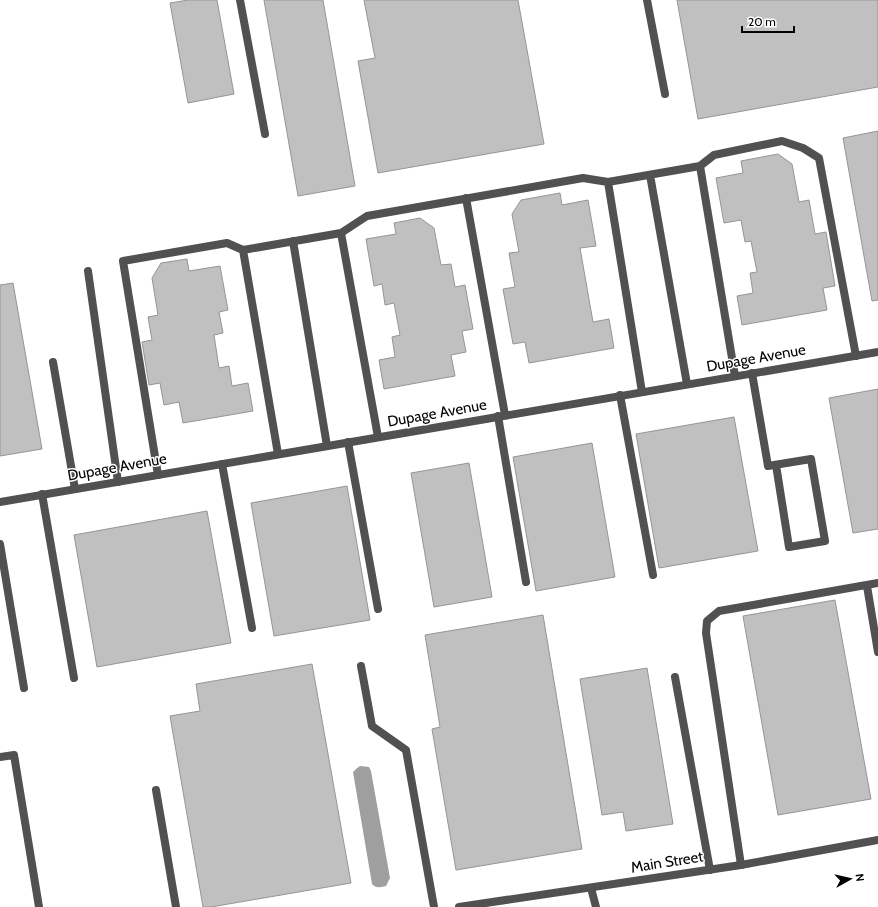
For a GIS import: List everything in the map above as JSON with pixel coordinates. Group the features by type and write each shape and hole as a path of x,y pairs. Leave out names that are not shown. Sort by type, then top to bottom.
{"street":[{"path":"240,0 266,134"},
{"path":"647,0 665,94"},
{"path":"158,475 123,261 227,243 243,250 341,233 367,216 583,178 608,182 700,166 714,155 782,141 803,148 818,158 856,356"},
{"path":"700,166 735,376"},
{"path":"650,175 687,384"},
{"path":"608,182 642,392"},
{"path":"466,198 526,582"},
{"path":"341,233 378,437"},
{"path":"293,241 327,446"},
{"path":"243,250 278,454"},
{"path":"88,270 118,482"},
{"name":"Dupage Avenue","path":"0,502 878,352"},
{"path":"52,362 75,489"},
{"path":"752,374 768,466 811,458 825,541 789,547 776,465"},
{"path":"620,395 653,575"},
{"path":"348,442 378,609"},
{"path":"222,464 252,628"},
{"path":"42,494 74,678"},
{"path":"0,544 24,688"},
{"path":"741,865 706,633 707,622 719,611 878,583"},
{"path":"867,586 878,652"},
{"path":"361,666 372,726 406,750 434,907"},
{"path":"675,677 710,870"},
{"path":"0,757 14,755 39,907"},
{"path":"156,790 176,907"},
{"name":"Main Street","path":"459,907 710,870 878,840"},
{"path":"591,888 596,907"}],"shaded area":[{"path":"360,766 369,767 371,771 390,878 386,886 382,887 377,887 372,884 353,772"}],"building":[{"path":"188,0 217,0 234,94 188,103 170,3"},
{"path":"264,0 323,0 355,186 298,196"},
{"path":"364,0 518,0 544,144 378,173 358,61 375,58"},
{"path":"677,0 878,0 878,87 698,119"},
{"path":"878,131 878,300 872,301 843,138"},
{"path":"778,154 792,164 799,202 809,200 815,234 826,232 835,286 823,288 827,310 742,325 737,296 753,293 750,273 757,272 751,241 745,242 741,220 724,223 716,178 743,173 741,161"},
{"path":"560,193 562,205 588,200 596,246 580,248 593,322 609,319 614,348 529,363 525,342 513,344 503,289 515,287 509,253 519,252 512,214 521,200"},
{"path":"420,218 434,228 441,265 451,264 455,287 465,285 473,329 462,331 466,352 451,355 455,376 384,389 379,360 395,357 392,337 400,335 394,303 385,305 382,284 374,286 366,239 396,234 394,223"},
{"path":"187,259 189,271 220,266 228,310 219,312 223,333 214,335 219,368 229,366 232,386 248,383 253,411 183,423 179,402 164,405 160,383 149,385 142,342 152,340 148,317 158,315 152,278 161,263"},
{"path":"13,283 42,449 0,456 0,285"},
{"path":"878,389 878,529 853,533 829,398"},
{"path":"734,417 758,551 659,568 636,434"},
{"path":"592,443 615,577 536,591 513,457"},
{"path":"469,463 492,597 434,607 411,473"},
{"path":"347,486 370,620 274,636 251,503"},
{"path":"207,511 231,643 97,667 74,535"},
{"path":"835,600 871,799 778,815 743,616"},
{"path":"543,615 582,849 456,870 432,729 440,727 425,635"},
{"path":"312,664 351,883 211,907 203,907 170,716 200,711 196,684"},
{"path":"647,668 673,824 626,831 623,812 602,815 580,679"}]}
